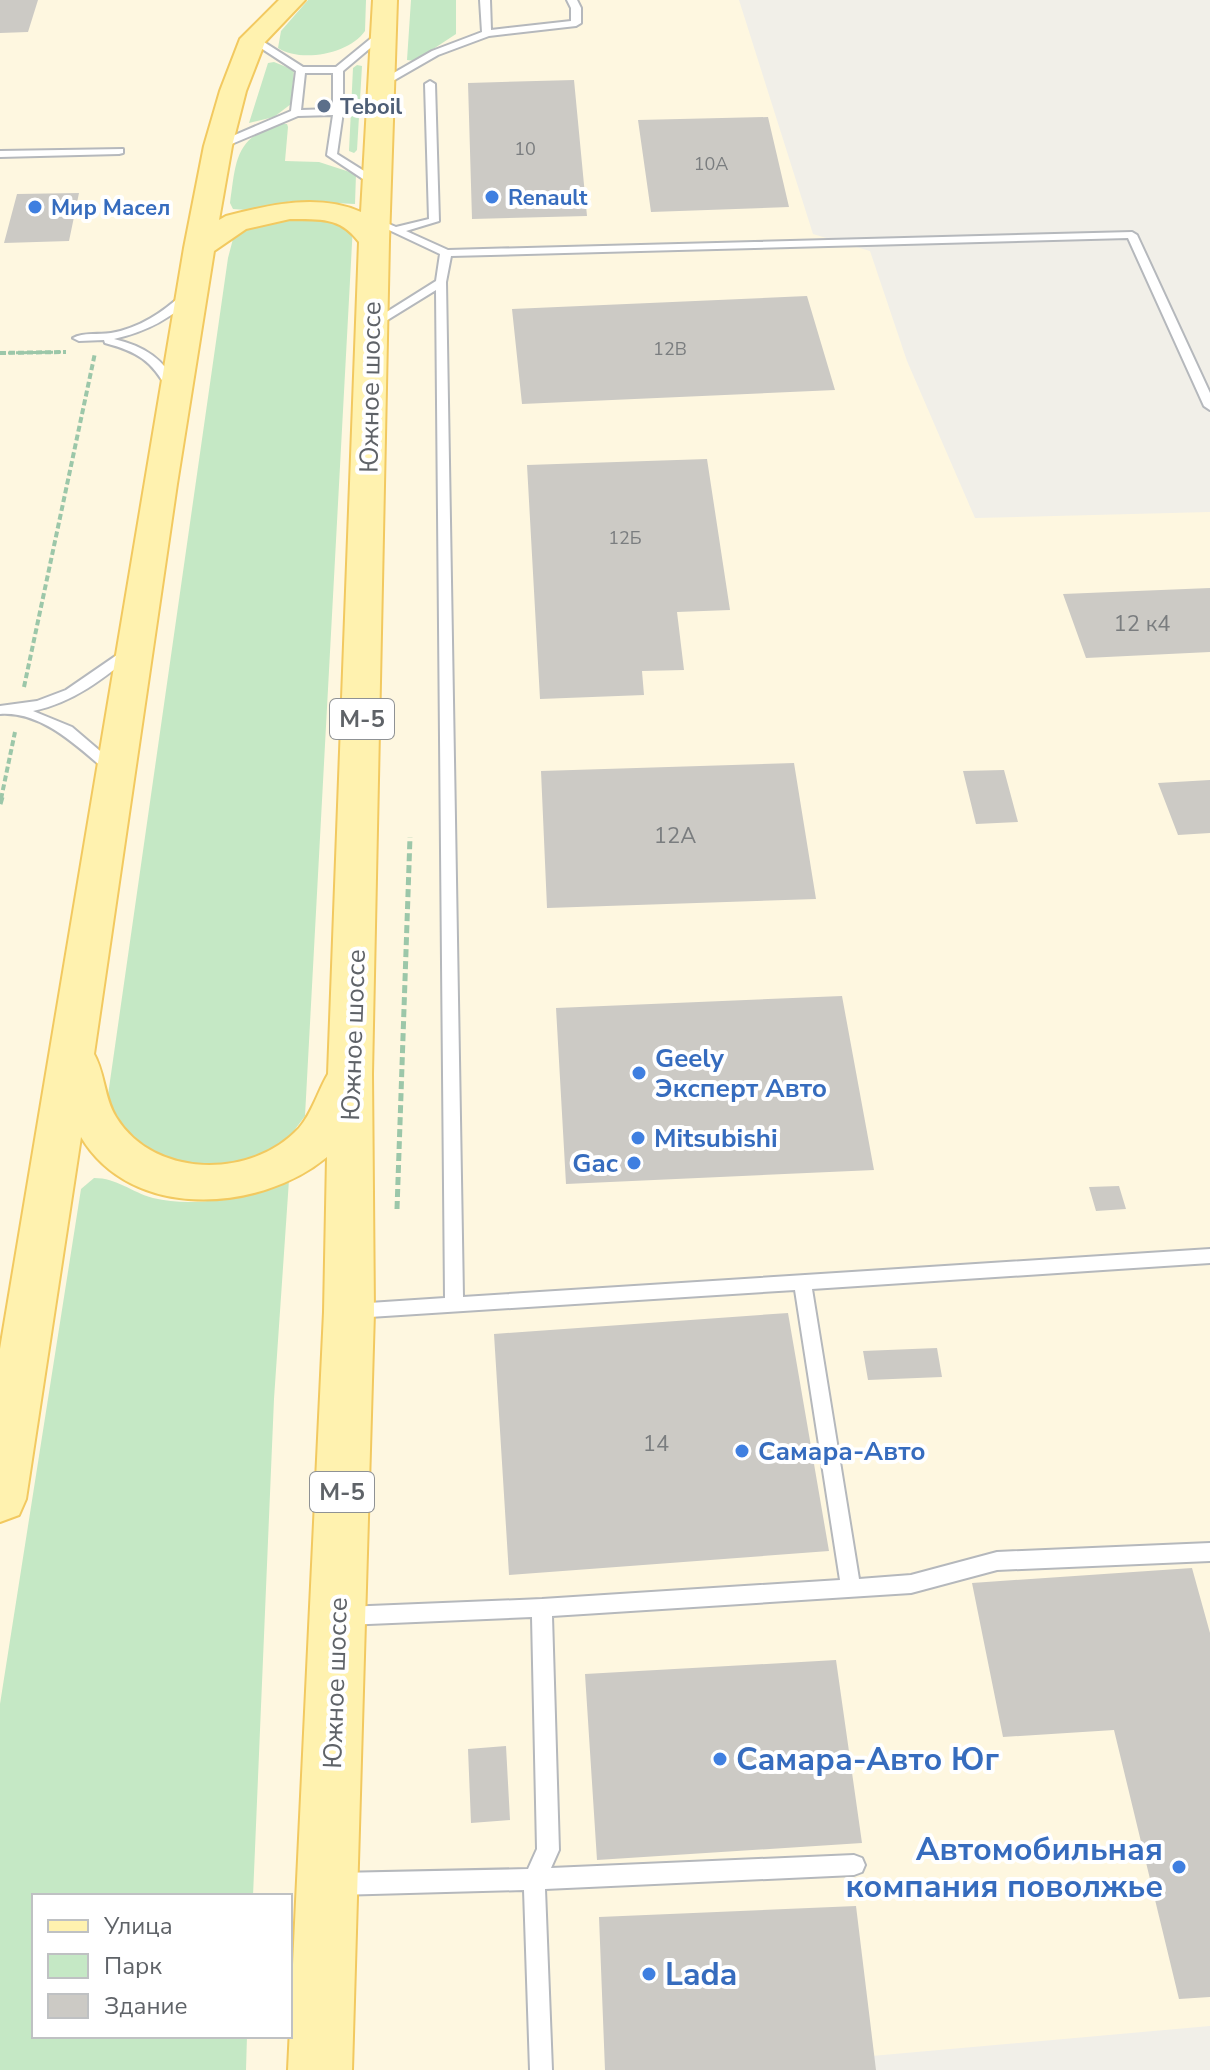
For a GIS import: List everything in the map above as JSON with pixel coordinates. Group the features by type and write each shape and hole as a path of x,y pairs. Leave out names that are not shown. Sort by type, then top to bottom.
{"main road":[{"path":"0,1499 175,396 218,146 233,91 253,39 293,0"},
{"name":"Южное шоссе","path":"320,2070 349,1312 350,1074 372,325 381,231 376,183 385,0"},
{"path":"199,248 236,222 290,210 340,213 381,231"},
{"path":"73,1052 86,1102 101,1131 127,1160 160,1179 200,1183 238,1180 278,1165 314,1141 350,1074"}],"lane":[{"path":"485,0 487,33"},
{"path":"381,84 435,53 487,33 576,23 576,8 572,0"},
{"path":"253,39 301,70 338,70 383,33"},
{"path":"296,113 301,70"},
{"path":"338,70 338,112 332,155 376,183"},
{"path":"381,231 434,221 430,84"},
{"path":"218,146 296,113 338,112"},
{"path":"0,154 119,151"},
{"path":"381,231 446,253 1132,235 1210,406"},
{"path":"446,253 441,282 454,1302"},
{"path":"372,325 441,282"},
{"path":"79,338 138,332 170,313 192,291"},
{"path":"95,338 136,346 149,355 169,378 175,396"},
{"path":"0,710 51,704 76,693 135,646"},
{"path":"20,710 67,730 116,772"},
{"path":"349,1312 454,1302 1210,1256"},
{"path":"802,1281 851,1588"},
{"path":"337,1616 542,1608 911,1584 997,1561 1210,1552"},
{"path":"541,2070 534,1879 548,1850 542,1608"},
{"path":"327,1884 534,1879 854,1865"}],"path":[{"path":"0,353 76,352"},
{"path":"0,804 95,352 85,352"},
{"path":"0,733 15,732"},
{"path":"397,1209 410,837"}],"shaded area":[{"path":"0,0 739,0 813,234 870,251 907,361 975,518 1210,512 1210,2026 715,2070 0,2070"}],"green space":[{"path":"308,0 366,0 365,31 348,45 324,54 299,55 278,48 281,31"},
{"path":"411,0 456,0 456,34 415,61 407,60"},
{"path":"274,62 294,70 291,104 274,117 249,123 268,63"},
{"path":"362,66 357,150 354,153 349,151 353,68"},
{"path":"276,124 287,124 288,127 285,161 319,162 356,174 355,204 292,201 247,210 233,209 230,203 240,154 252,137"},
{"path":"294,211 353,225 305,1116 287,1140 267,1152 234,1164 196,1166 148,1155 114,1127 108,1095 228,258 234,235 242,226"},
{"path":"94,1178 110,1180 153,1198 187,1202 239,1196 289,1180 274,1399 253,1894 32,1894 32,2038 247,2038 246,2070 0,2070 0,1704 81,1189"}],"building":[{"path":"0,0 38,0 28,32 0,33"},
{"path":"574,80 587,216 472,219 468,83"},
{"path":"768,117 789,207 651,212 638,120"},
{"path":"79,193 69,241 4,243 17,194"},
{"path":"807,296 835,390 522,404 512,309"},
{"path":"707,459 730,610 677,612 684,670 642,671 644,695 540,699 527,465"},
{"path":"1210,588 1210,652 1086,658 1063,594"},
{"path":"794,763 816,899 547,908 541,771"},
{"path":"1004,770 1018,822 976,824 963,771"},
{"path":"1210,780 1210,833 1178,835 1158,783"},
{"path":"842,996 874,1170 566,1184 556,1008"},
{"path":"1119,1186 1126,1209 1096,1211 1089,1187"},
{"path":"788,1313 829,1551 509,1575 494,1334"},
{"path":"937,1348 942,1377 868,1380 863,1351"},
{"name":"Автомобильная компания поволжье","path":"1192,1568 1210,1633 1210,1997 1179,1999 1114,1730 1003,1737 972,1583"},
{"name":"Самара-Авто Юг","path":"836,1660 862,1843 597,1860 585,1674"},
{"path":"506,1746 510,1820 471,1823 468,1749"},
{"path":"856,1906 876,2070 605,2070 599,1917"}],"place":[{"name":"Teboil","path":"324,106"},
{"name":"Renault","path":"492,197"},
{"name":"Мир Масел","path":"35,207"},
{"name":"Geely Эксперт Авто","path":"639,1073"},
{"name":"Mitsubishi","path":"638,1138"},
{"name":"Gac","path":"634,1163"},
{"name":"Самара-Авто","path":"742,1451"},
{"name":"Самара-Авто Юг","path":"720,1759"},
{"name":"Автомобильная компания поволжье","path":"1179,1867"},
{"name":"Lada","path":"649,1974"}]}
